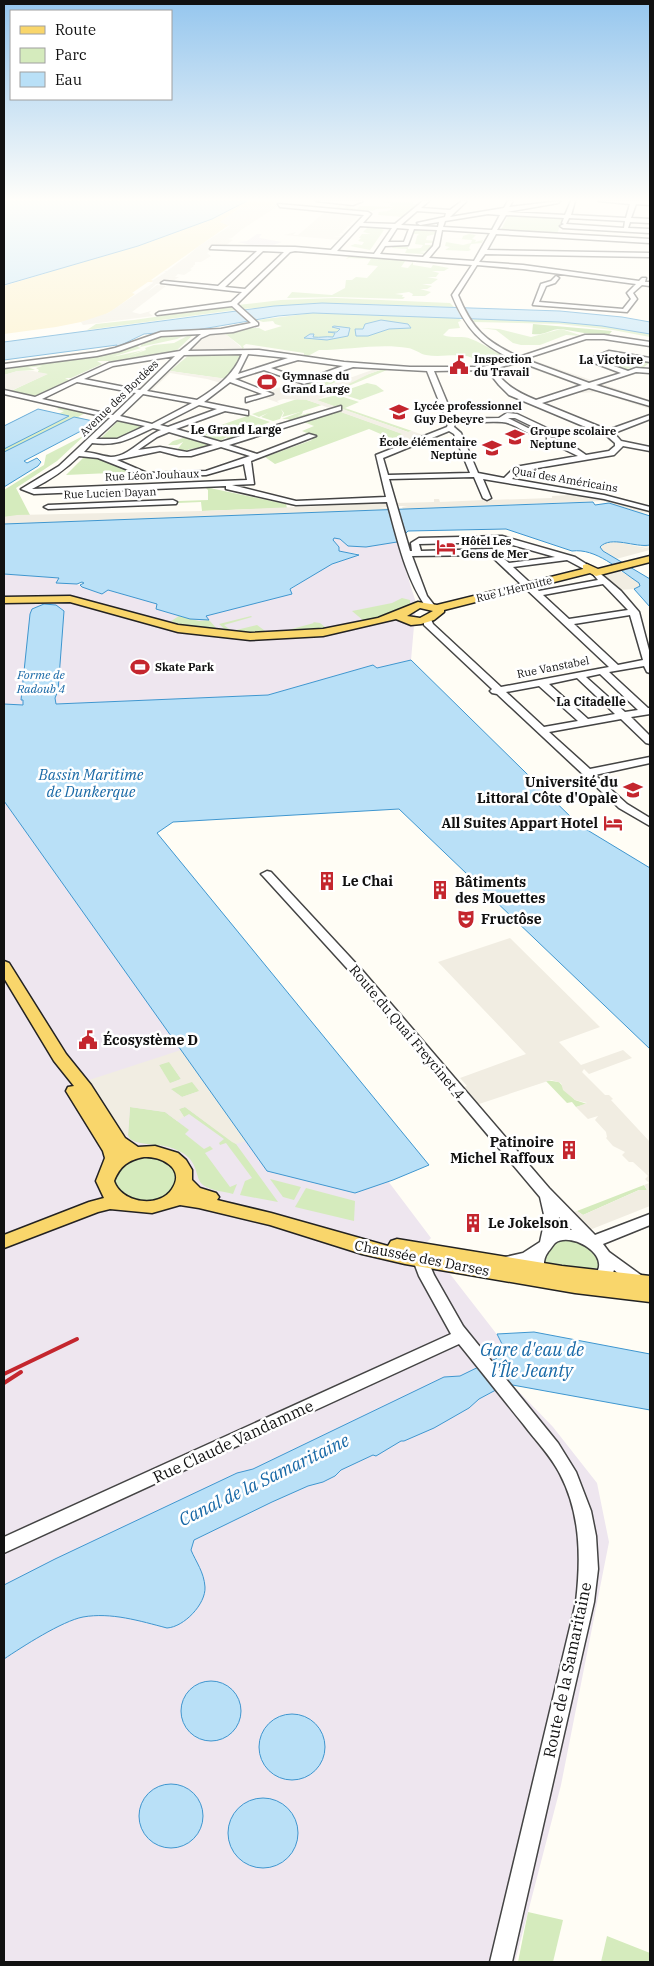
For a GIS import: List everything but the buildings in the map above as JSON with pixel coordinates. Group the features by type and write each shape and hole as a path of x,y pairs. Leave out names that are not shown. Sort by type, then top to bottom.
{"main road":[{"path":"592,570 617,564 650,552"},
{"path":"592,570 605,563 630,565 650,559"},
{"name":"Rue L'Hermitte","path":"416,606 433,606 592,570"},
{"path":"4,600 70,599 206,639 255,640 328,639 409,619 427,619 438,613 433,606"},
{"path":"409,619 416,606"},
{"path":"4,966 60,1057 85,1089 119,1142 137,1153"},
{"path":"60,1057 73,1088 111,1151 113,1158 108,1177 110,1195 124,1204"},
{"path":"4,1231 90,1200 99,1193 122,1158 137,1153 157,1152 174,1158 183,1168 184,1182 179,1192 168,1201 148,1207 110,1203 95,1206 4,1242"},
{"name":"Chaussée des Darses","path":"184,1182 191,1190 203,1195 276,1213 419,1255"},
{"name":"Chaussée des Darses","path":"168,1201 186,1199 199,1202 279,1222 370,1250 419,1255 540,1275 603,1278 647,1287"},
{"name":"Chaussée des Darses","path":"482,1265 501,1263 581,1287 647,1287"}],"street":[{"path":"159,314 233,305 244,293"},
{"path":"456,293 466,319 484,340 520,359 593,386 650,404"},
{"path":"540,293 535,304 625,311 634,299 632,293"},
{"path":"4,366 110,351 141,338 160,334 195,331 207,333 251,326 255,322 233,305"},
{"name":"Avenue des Bordées","path":"46,478 78,453 199,337 207,333"},
{"path":"36,399 118,362 182,353 246,352 301,357 354,365 430,369 489,368 585,337 604,337 650,344"},
{"path":"230,380 240,367 246,352"},
{"path":"628,373 591,360 608,354 650,360"},
{"path":"90,441 110,443 121,440 197,402 230,380 301,357"},
{"path":"265,368 304,382 354,365"},
{"path":"489,368 510,391 608,433 616,438 619,443 650,450"},
{"path":"430,369 450,425 457,433 487,498"},
{"path":"536,403 593,386 637,370 649,370"},
{"path":"76,380 197,402 245,413"},
{"path":"230,380 269,394 250,400"},
{"path":"4,392 189,434 257,456"},
{"path":"126,455 146,440 226,408"},
{"path":"110,460 126,455 164,449 174,454 189,454 224,445 338,408"},
{"path":"416,606 418,600 415,579 380,456 450,425 504,420 535,432 543,433 549,431 516,415 506,415 502,418 504,420"},
{"path":"608,433 650,417"},
{"path":"146,475 216,471 312,436 283,426"},
{"path":"550,439 568,447 585,458"},
{"path":"97,455 110,443"},
{"path":"506,480 518,469 613,452 619,447 619,443"},
{"path":"78,453 97,455 110,460 146,475 158,486"},
{"name":"Rue Léon Jouhaux","path":"46,478 27,487 26,490 34,492 54,489 251,482 248,460"},
{"name":"Quai des Américains","path":"385,477 476,475 608,497 650,509"},
{"path":"46,478 42,486 54,489"},
{"path":"210,484 296,502 393,503"},
{"name":"Rue Lucien Dayan","path":"48,507 97,509 174,506 172,485"},
{"path":"97,488 97,509"},
{"path":"417,554 415,543 419,541 493,538 511,541 568,558 592,570 620,595 634,612 649,666"},
{"path":"408,554 492,552 616,667"},
{"path":"506,566 568,558"},
{"path":"415,579 425,600 433,606"},
{"path":"536,594 604,581"},
{"path":"567,622 634,612"},
{"path":"409,619 425,628 500,693 623,806 650,823"},
{"path":"427,619 429,625 500,693"},
{"name":"Rue Vanstabel","path":"500,693 541,682 616,667 649,666"},
{"path":"601,670 648,711"},
{"path":"579,674 650,741"},
{"path":"541,682 586,722"},
{"path":"542,730 648,711"},
{"path":"588,773 650,760"},
{"name":"Route du Quai Freycinet 4","path":"267,874 358,972 544,1192 605,1256 647,1287"},
{"name":"Route du Quai Freycinet 4","path":"540,1275 544,1246 552,1230 549,1200 544,1192"},
{"path":"501,1263 527,1258 554,1237 566,1234 577,1235 593,1242 650,1219"},
{"path":"419,1255 427,1276 461,1336"},
{"path":"581,1287 596,1283 603,1278 608,1267 605,1256"},
{"name":"Route de la Samaritaine","path":"461,1336 558,1456 571,1479 586,1528 589,1569 583,1612 501,1962"},
{"name":"Rue Claude Vandamme","path":"4,1545 461,1336"}],"shaded area":[{"path":"138,293 157,293 132,312 140,314 151,311 149,313 153,316 83,325 81,322 108,313"},
{"path":"222,331 242,348 241,351 196,351 190,349 203,337"},
{"path":"532,355 534,356 530,358 538,362 650,400 650,402 600,387 524,359"},
{"path":"520,362 650,406 650,409 597,392 578,392 587,389 575,387 574,384 519,364 499,370 501,373 476,371"},
{"path":"383,369 317,400 408,432 412,431 426,436 402,445 395,441 404,439 398,436 402,434 307,400 283,399 277,401 279,403 262,397 276,396 266,392 298,381 316,390 372,370"},
{"path":"166,370 228,379 197,401 147,392 147,389 151,388","holes":["170,373 221,383 196,400 151,391"]},
{"path":"17,371 33,371 48,374 4,394 4,375"},
{"path":"568,492 608,499 645,509 650,511 650,513 641,512 650,516 603,501 403,509 402,507 408,506 397,506 396,503 434,502 434,499 439,499 440,502 484,500 484,498 489,498 490,500 552,498 552,496 569,495 566,494"},
{"path":"367,502 390,504 391,507 379,507 387,508 388,510 4,524 4,517 17,515 202,511 320,506 320,504 367,504"},
{"path":"334,538 340,539 348,546 360,547 397,542 416,603 411,660 377,668 373,665 268,695 12,706 4,704 4,574 59,578 57,583 77,584 101,594 108,590 158,604 156,609 190,619 208,619 205,616 292,593 290,590 314,573 359,554 339,551 339,547 333,540"},
{"path":"617,542 641,547 650,545 639,549 650,547 650,550 616,559 600,548 605,543"},
{"path":"619,570 639,583 640,586 634,589 619,590 602,576"},
{"path":"4,801 267,1170 355,1193 388,1181 431,1238 426,1243 502,1341 502,1352 490,1362 553,1427 597,1483 609,1542 561,1785 515,1962 4,1962"},
{"path":"510,938 600,1027 559,1042 581,1065 623,1050 632,1058 589,1074 584,1069 582,1072 605,1095 609,1095 613,1099 611,1100 650,1142 650,1172 648,1173 650,1174 650,1206 587,1231 571,1213 577,1211 583,1215 639,1190 647,1190 644,1185 649,1183 645,1179 648,1176 622,1155 625,1152 613,1146 606,1138 606,1132 595,1120 598,1116 588,1119 576,1107 587,1103 575,1100 563,1090 561,1083 551,1080 476,1105 461,1088 467,1086 460,1078 526,1054 438,962"},
{"path":"181,1050 246,1141 236,1144 232,1142 185,1107 179,1109 184,1117 177,1121 165,1112 130,1107 128,1135 120,1138 83,1082","holes":["169,1062 181,1079 170,1083 159,1065","192,1082 199,1091 182,1097 171,1089"]}],"green space":[{"path":"291,293 332,295 336,293 404,293 395,294 405,297 403,299 287,298"},
{"path":"410,293 430,293 425,296 412,296 413,294"},
{"path":"335,298 450,303 454,307 322,303 243,309 238,305 281,300"},
{"path":"229,306 235,310 87,330 96,324"},
{"path":"313,313 458,317 461,321 458,322 460,328 449,329 443,335 468,338 511,360 484,367 478,361 465,356 426,355 411,349 386,346 319,350 308,356 304,355 304,353 246,344 242,349 241,346 224,333 250,328 259,328 265,331 282,326 275,324 273,321 263,322 257,320"},
{"path":"473,318 591,324 650,334 650,337 613,330 559,324 474,322"},
{"path":"533,324 612,331 607,337 561,329 532,334"},
{"path":"481,328 499,329 531,337 561,329 583,336 566,335 540,345 521,345 513,343 496,330"},
{"path":"190,333 177,339 140,347 142,344 162,336 140,343 138,347 141,348 112,357 144,350 125,357 146,350 145,348 154,345 174,343 194,334 177,350 171,353 114,361 97,361 102,364 71,378 65,378 69,380 35,396 11,391 47,374 37,373 39,370 36,368 42,366 26,368 35,370 18,371 4,375 4,367 112,352 162,335"},
{"path":"214,333 220,349 193,348 205,336"},
{"path":"242,354 237,365 226,379 170,371 189,355"},
{"path":"609,355 650,362 643,368 635,366 625,370 596,360"},
{"path":"383,369 387,370 334,392 331,391 344,385 329,391 323,390"},
{"path":"333,373 346,378 316,390 305,383"},
{"path":"367,383 376,385 384,391 360,400 338,393"},
{"path":"337,395 359,402 345,408 412,431 408,432 316,400"},
{"path":"300,398 313,399 307,400 322,405 303,411 298,416 312,414 292,421 282,419 300,412 282,417 284,413 281,409 283,413 280,419 273,421 261,417 268,413 259,417 252,414"},
{"path":"62,406 87,412 78,417 84,419 58,425 4,452 4,449 53,424 45,421 64,411 57,409"},
{"path":"336,410 403,434 399,437 402,437 390,438 369,429 275,464 265,457 312,440 311,438 314,436 302,431 314,426 301,421"},
{"path":"250,415 270,422 260,426 269,428 233,440 226,438 235,434 230,435 218,442 203,438 216,432 202,437 192,435"},
{"path":"119,420 145,426 119,439 101,438"},
{"path":"85,435 57,461 16,488 30,515 4,517 4,490 44,465 46,455"},
{"path":"190,436 219,444 186,453 199,448 189,449 185,453 168,448 177,450 183,442 177,445 168,445 173,441"},
{"path":"85,456 98,457 132,472 66,475"},
{"path":"205,487 286,504 287,508 202,511 201,502 178,503 179,501 208,500 208,490"},
{"path":"402,598 410,600 410,604 393,614 364,621 352,611 392,603"},
{"path":"179,616 199,621 209,620 218,630 182,626 171,621"},
{"path":"251,616 224,625 232,631 257,625 268,633 275,631 277,633 313,622 320,623 325,627 322,630 269,634 228,632 219,624"},
{"path":"169,1061 181,1079 169,1084 159,1065"},
{"path":"545,1080 559,1082 575,1100 587,1104 576,1107 572,1102 567,1103"},
{"path":"192,1081 200,1091 182,1097 170,1089"},
{"path":"130,1107 165,1112 189,1130 185,1134 204,1149 210,1146 213,1149 205,1153 230,1187 237,1184 233,1194 214,1190 203,1185 193,1164 186,1155 179,1151 166,1146 140,1143 130,1139 128,1135"},
{"path":"185,1107 236,1144 278,1202 240,1195 245,1181 252,1178 226,1143 220,1145 219,1143 224,1139 189,1114 184,1117 179,1109"},
{"path":"141,1157 160,1159 171,1165 175,1173 174,1183 169,1192 159,1199 146,1202 130,1200 123,1196 113,1185 114,1174 130,1160"},
{"path":"270,1179 301,1187 294,1200 283,1197"},
{"path":"644,1185 647,1190 639,1190 583,1215 577,1211"},
{"path":"306,1188 355,1201 354,1221 295,1207"},
{"path":"568,1239 584,1242 602,1260 601,1268 582,1268 542,1261 553,1244"},
{"path":"528,1912 563,1920 553,1962 518,1962"},
{"path":"607,1936 650,1953 650,1962 601,1962"}],"sand":[{"path":"4,293 135,294 112,311 96,319 4,334"}],"water":[{"path":"322,303 560,311 622,317 650,322 650,334 602,326 559,322 313,313 278,316 196,330 144,334 117,347 117,345 4,360 4,342 274,306"},
{"path":"381,320 408,324 411,328 389,329 368,336 356,336 355,329 363,329 365,324"},
{"path":"332,327 350,328 348,336 327,340 304,338 310,334 314,334 313,337 333,337 335,333 328,332 337,332 340,329"},
{"path":"38,409 69,416 4,449 4,426"},
{"path":"74,417 98,422 24,461 27,463 37,458 41,462 38,466 4,487 4,452"},
{"path":"593,502 595,505 609,503 650,516 650,545 610,542 600,547 603,551 650,579 650,607 634,589 640,586 639,583 598,556 581,551 572,551 506,529 408,531 397,542 366,547 348,546 340,539 334,538 333,540 339,547 339,551 359,555 332,564 290,589 292,594 206,616 209,620 190,619 156,609 157,604 108,590 102,594 82,587 80,585 84,583 82,582 77,584 56,583 59,578 4,574 4,524"},
{"name":"Bassin Maritime de Dunkerque","path":"44,604 56,605 64,611 58,691 55,698 56,704 268,695 373,665 377,668 411,660 579,825 650,868 650,1049 399,809 173,822 157,833 429,1165 355,1193 267,1171 4,801 4,704 23,705 23,700 21,700 30,614 32,609"},
{"path":"534,1332 650,1354 650,1410 507,1384 479,1399 469,1408 434,1428 401,1441 376,1456 373,1455 341,1470 335,1476 323,1482 308,1486 272,1502 194,1540 191,1550 203,1577 204,1594 193,1614 180,1624 167,1628 115,1616 83,1617 74,1619 31,1641 4,1659 4,1585 55,1559 237,1473 253,1469 444,1377 460,1376 497,1358 502,1352 503,1346 497,1334"},
{"path":"205,1681 217,1681 228,1686 236,1694 241,1705 239,1723 228,1736 217,1741 205,1741 194,1736 186,1728 181,1717 181,1705 186,1694 194,1686"},
{"path":"292,1714 305,1716 320,1729 323,1734 325,1747 323,1760 310,1775 305,1778 292,1780 279,1778 264,1765 261,1760 259,1747 261,1734 274,1719 279,1716"},
{"path":"165,1784 177,1784 194,1793 201,1804 203,1816 201,1828 194,1839 177,1848 165,1848 153,1843 144,1834 139,1822 139,1810 144,1798 153,1789"},
{"path":"263,1798 276,1801 288,1808 295,1820 298,1833 295,1846 288,1858 276,1865 263,1868 250,1865 238,1858 231,1846 228,1833 231,1820 238,1808 250,1801"}],"railway":[{"path":"4,1374 77,1339"},
{"path":"4,1383 21,1372"}],"place":[{"name":"Inspection du Travail","path":"459,365"},
{"name":"Gymnase du Grand Large","path":"267,382"},
{"name":"Lycée professionnel Guy Debeyre","path":"399,412"},
{"name":"Groupe scolaire Neptune","path":"515,437"},
{"name":"École élémentaire Neptune","path":"492,448"},
{"name":"Hôtel Les Gens de Mer","path":"446,547"},
{"name":"Skate Park","path":"140,667"},
{"name":"Université du Littoral Côte d'Opale","path":"633,790"},
{"name":"All Suites Appart Hotel","path":"613,823"},
{"name":"Le Chai","path":"327,881"},
{"name":"Bâtiments des Mouettes","path":"440,890"},
{"name":"Fructôse","path":"466,919"},
{"name":"Écosystème D","path":"88,1040"},
{"name":"Patinoire Michel Raffoux","path":"569,1150"},
{"name":"Le Jokelson","path":"473,1223"}],"district":[{"name":"La Victoire","path":"611,360"},
{"name":"Le Grand Large","path":"236,430"},
{"name":"La Citadelle","path":"591,702"}],"water label":[{"name":"Forme de Radoub 4","path":"41,682"},
{"name":"Gare d'eau de l'Île Jeanty","path":"532,1360"},
{"name":"Canal de la Samaritaine","path":"264,1480"}]}
